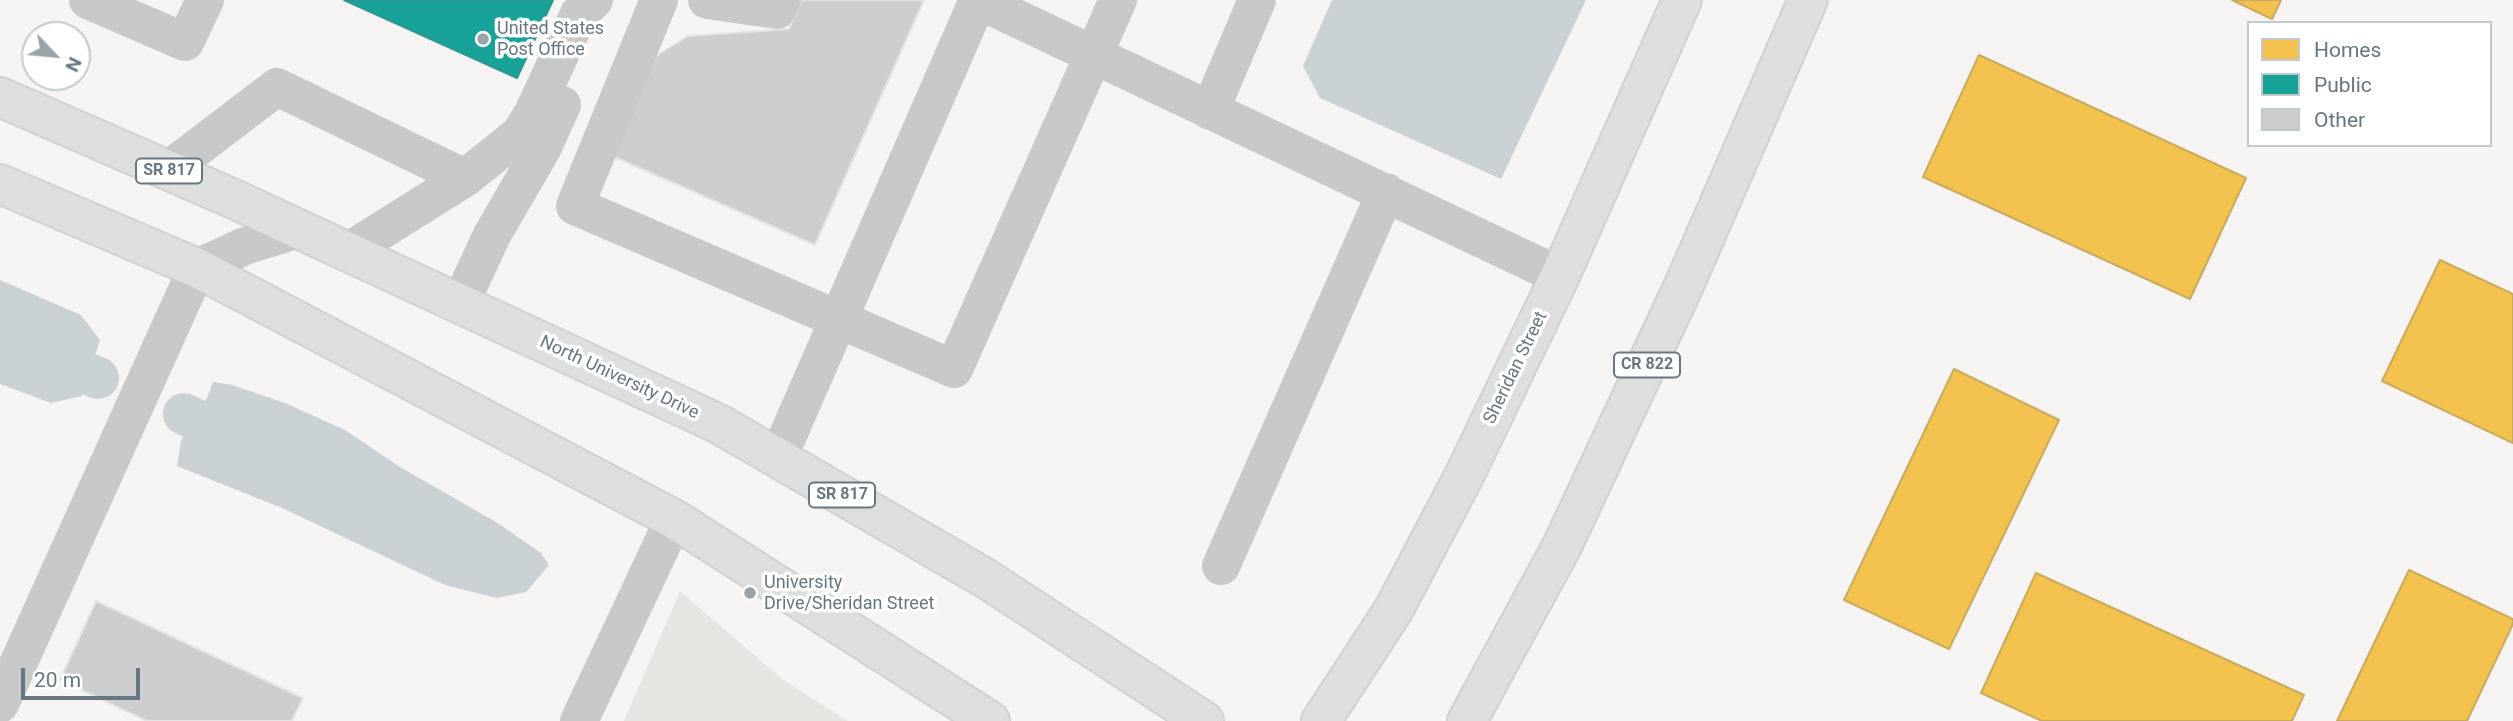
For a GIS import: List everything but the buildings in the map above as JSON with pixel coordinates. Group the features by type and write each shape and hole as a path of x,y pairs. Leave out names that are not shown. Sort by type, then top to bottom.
{"main road":[{"name":"Sheridan Street","path":"1321,721 1394,609 1465,474 1560,276 1682,0"},
{"name":"CR 822","path":"1466,721 1562,546 1685,283 1808,0"},
{"name":"North University Drive","path":"0,97 299,229 719,424 985,578 1204,721"},
{"path":"0,184 197,268 674,519 990,721"}],"lane":[{"path":"88,0 185,42 205,0"},
{"path":"659,0 575,206 954,369 1118,0"},
{"path":"708,0 777,10 782,0"},
{"path":"778,458 978,0 1560,276"},
{"path":"1210,111 1257,0"},
{"path":"347,252 465,178 520,134 533,113 579,15 594,1"},
{"path":"460,304 492,235 543,147 597,23 594,1"},
{"path":"168,170 277,87 465,178"},
{"path":"1221,566 1386,192"},
{"path":"0,704 197,268 246,246 299,229"},
{"path":"579,721 674,519"}],"shaded area":[{"path":"1332,0 1586,0 1501,179 1320,98 1303,66"},
{"path":"0,280 81,315 100,340 82,396 51,403 0,384"},
{"path":"213,382 232,385 285,403 345,430 400,467 496,522 541,553 549,565 526,592 497,598 445,585 282,508 177,466 181,441 207,398"},
{"path":"680,591 782,679 848,721 624,721"}],"waterway":[{"path":"0,335 98,378"},
{"path":"184,414 245,442"}],"place":[{"name":"United States Post Office","path":"483,39"},
{"name":"University Drive/Sheridan Street","path":"750,593"}]}
